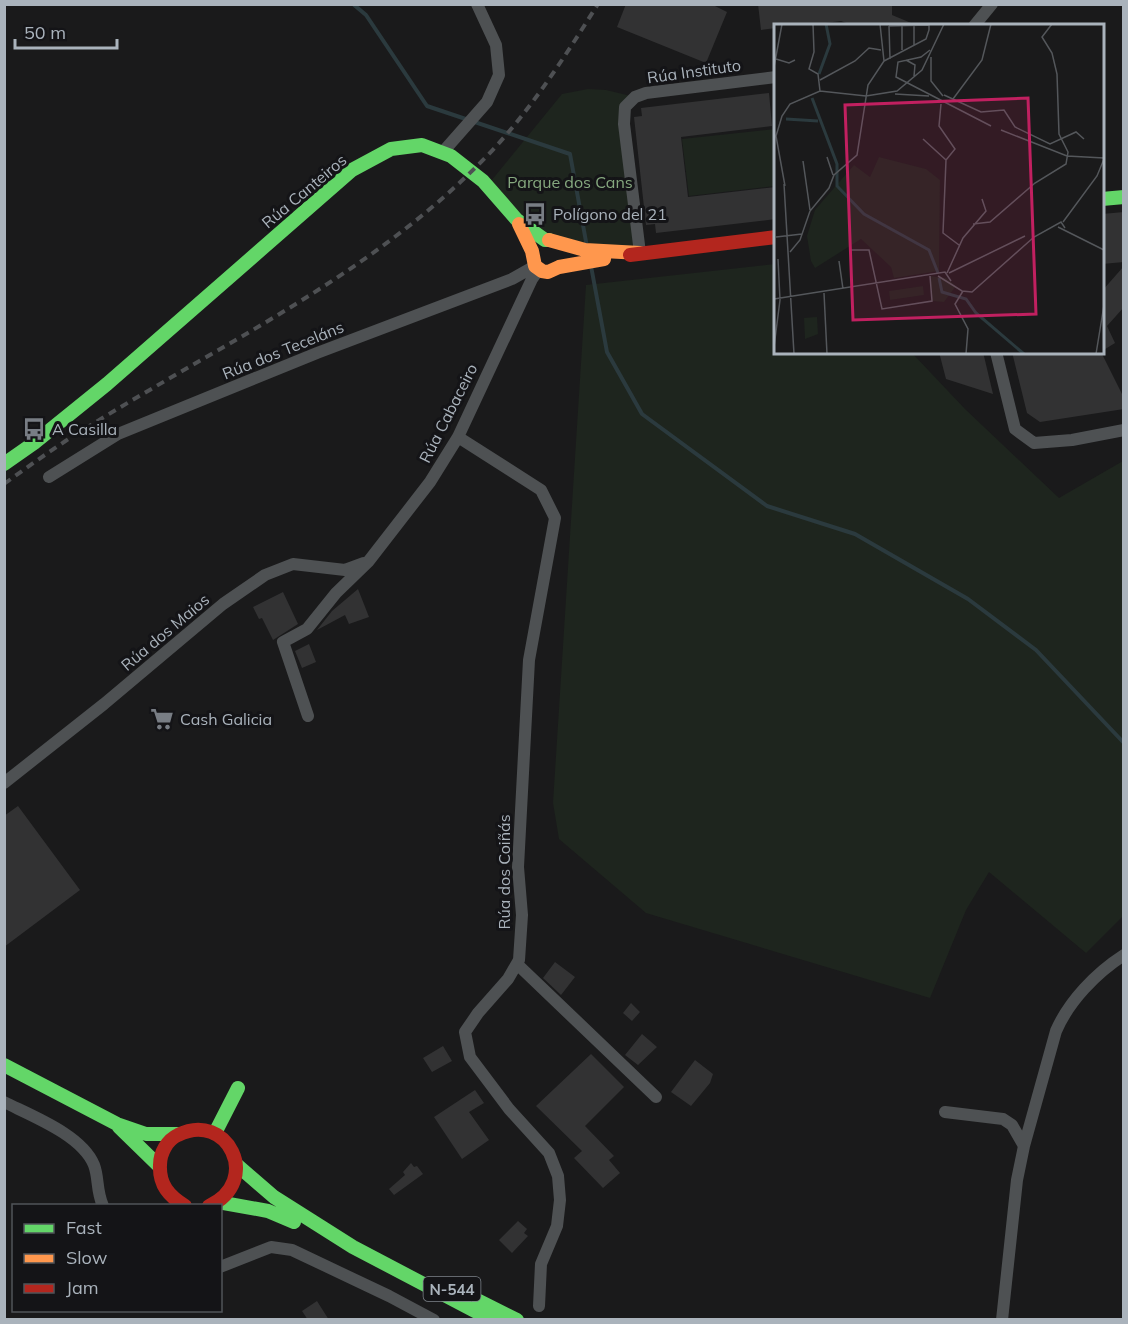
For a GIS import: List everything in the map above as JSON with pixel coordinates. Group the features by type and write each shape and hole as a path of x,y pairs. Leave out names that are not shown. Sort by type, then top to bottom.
{"main road":[{"name":"Rúa Canteiros","path":"4,464 80,407 352,170 391,149 422,145 451,156 483,181 517,220"},
{"path":"1104,199 1124,197"},
{"path":"517,220 532,251 532,261 537,268 548,272 559,267 640,253 774,237"},
{"path":"517,220 545,240 556,242 560,246 564,256 559,267"},
{"path":"532,251 535,246 545,240"},
{"path":"560,246 605,253 640,253"},
{"path":"4,1065 117,1124 146,1134 177,1134 199,1130 214,1132 238,1088"},
{"path":"117,1124 158,1165"},
{"name":"N-544","path":"214,1132 227,1143 237,1165 233,1185 214,1204"},
{"path":"177,1134 164,1149 158,1165 162,1187 179,1204"},
{"name":"N-544","path":"237,1165 274,1197 353,1247"},
{"name":"N-544","path":"222,1205 268,1211 353,1247 492,1320"},
{"name":"N-544","path":"384,1263 466,1320"},
{"name":"N-544","path":"384,1263 464,1293 517,1320"}],"street":[{"path":"442,153 487,102 499,75 496,45 477,4"},
{"path":"976,24 992,4"},
{"name":"Rúa Instituto","path":"640,253 624,124 625,107 635,97 646,93 774,77"},
{"name":"Rúa Cabaceiro","path":"308,716 283,642 307,629 336,593 368,562 430,482 458,437 537,268"},
{"name":"Rúa dos Teceláns","path":"49,477 118,434 317,353 537,268"},
{"path":"996,354 1015,429 1034,443 1072,440 1124,430"},
{"name":"Rúa dos Coiñás","path":"458,437 541,490 555,518 529,660 518,867 522,915 519,960 508,979 478,1013 465,1032 470,1057 509,1109 549,1154 558,1176 560,1200 557,1226 541,1264 538,1306"},
{"name":"Rúa dos Maios","path":"4,783 104,704 223,604 265,575 293,564 345,570 368,562"},
{"path":"1002,1320 1017,1180 1047,1062 1063,1015 1104,971 1124,955"},
{"path":"517,964 656,1096"},
{"path":"4,1102 57,1130 86,1150 94,1167 102,1204"},
{"path":"945,1112 1003,1119 1012,1125 1024,1146"},
{"path":"222,1267 272,1247 292,1250 434,1320"}],"green space":[{"name":"Parque dos Cans","path":"588,89 606,90 635,97 625,107 640,253 554,241 487,186 562,94"},
{"path":"774,129 774,186 689,196 682,139"},
{"path":"774,264 774,354 913,354 965,409 1059,498 1123,461 1123,916 1086,953 989,872 966,910 930,998 646,913 559,839 553,803 586,285"}],"building":[{"path":"626,4 711,4 727,12 706,63 617,27"},
{"path":"758,4 892,4 892,15 914,24 849,24 841,21 818,24 774,24 774,28 761,30"},
{"path":"769,93 772,126 681,137 688,197 774,187 774,219 656,233 655,224 646,225 634,117 642,116 641,108"},
{"path":"1124,212 1124,262 1104,264 1104,214"},
{"path":"1124,266 1124,307 1107,326 1115,343 1104,350 1104,289"},
{"path":"940,354 983,354 993,394 946,379"},
{"path":"1012,354 1102,354 1124,398 1124,409 1040,422 1027,413"},
{"path":"358,589 369,617 349,624 345,615 317,630 332,611"},
{"path":"283,592 298,624 273,640 262,618 259,619 253,607"},
{"path":"309,644 316,662 302,668 295,651"},
{"path":"18,806 80,890 4,947 4,816"},
{"path":"555,962 575,977 561,995 543,978"},
{"path":"631,1003 640,1012 632,1021 623,1013"},
{"path":"642,1034 657,1047 638,1065 625,1055"},
{"path":"443,1046 452,1061 432,1072 423,1058"},
{"path":"591,1054 624,1087 585,1126 614,1156 609,1160 620,1173 603,1188 574,1158 582,1151 536,1106"},
{"path":"695,1060 713,1074 710,1083 691,1106 671,1092"},
{"path":"475,1090 484,1103 469,1112 489,1140 462,1159 434,1117"},
{"path":"411,1163 414,1167 417,1166 423,1174 394,1195 389,1189 405,1175 403,1172"},
{"path":"518,1221 527,1229 524,1233 528,1236 512,1253 499,1240"},
{"path":"317,1301 329,1320 308,1320 302,1311"}],"waterway":[{"path":"353,4 366,15 427,106 570,154 587,247"},
{"path":"591,266 607,352 642,414 767,506 855,534 968,599 1036,650 1124,743"}],"railway":[{"path":"4,484 80,432 293,306 389,241 435,205 478,165 512,128 557,68 598,4"}],"traffic: fast":[{"path":"4,464 34,443 107,384 352,170 391,149 422,145 451,156 483,181 517,220 545,240 549,240"},
{"path":"1104,199 1124,197"},
{"path":"4,1065 117,1124 146,1134 177,1134"},
{"path":"215,1133 238,1088"},
{"path":"119,1127 158,1165"},
{"path":"237,1165 274,1197 353,1247 492,1320"},
{"path":"218,1202 268,1211 294,1222"},
{"path":"479,1301 517,1320"}],"traffic: slow":[{"path":"519,224 532,251 535,266 542,271 548,272 559,267 604,259"},
{"path":"549,240 585,250 640,253"}],"traffic: jam":[{"path":"630,255 774,237"},
{"path":"182,1204 170,1194 163,1184 160,1160 165,1147 171,1140 178,1135 196,1130 211,1132 224,1140 232,1152 236,1166 234,1181 225,1195 212,1204"}],"place":[{"name":"Polígono del 21","path":"535,214"},
{"name":"A Casilla","path":"34,429"},
{"name":"Cash Galicia","path":"162,719"}]}
